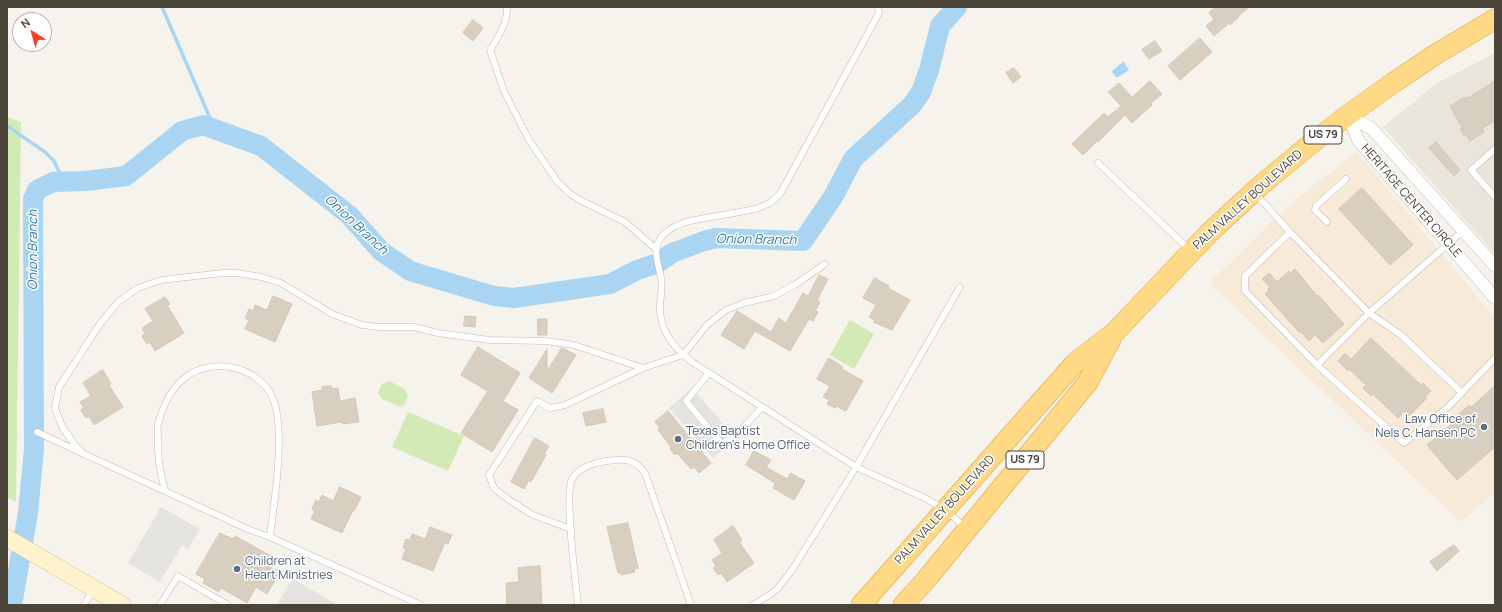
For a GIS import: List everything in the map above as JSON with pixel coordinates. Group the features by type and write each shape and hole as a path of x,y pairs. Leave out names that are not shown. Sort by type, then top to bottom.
{"highway":[{"name":"PALM VALLEY BOULEVARD","path":"860,605 1075,364 1115,332 1192,251 1254,192 1348,115 1436,54 1495,19"},
{"name":"PALM VALLEY BOULEVARD","path":"904,605 926,581 1088,382 1115,332"}],"main road":[{"path":"7,538 122,605"}],"street":[{"name":"HERITAGE CENTER CIRCLE","path":"1348,115 1372,129 1495,266"},
{"name":"HERITAGE CENTER CIRCLE","path":"1348,115 1358,140 1495,298"}],"lane":[{"path":"507,7 507,13 503,26 490,50 504,91 529,140 557,181 569,193 625,222 656,249"},
{"path":"878,7 879,13 780,194 770,203 756,209 678,225 668,230 659,240 656,249 662,279 660,308 663,324 672,343 683,355 856,467 925,498 945,510 968,529"},
{"path":"1495,149 1471,170 1495,197"},
{"path":"1098,163 1192,251"},
{"path":"1327,222 1315,210 1316,206 1346,179"},
{"path":"1254,192 1290,232 1369,313 1402,335 1462,393"},
{"path":"1316,365 1369,313 1463,231"},
{"path":"1290,232 1245,276 1245,291 1316,365 1404,443 1448,407 1495,358"},
{"path":"571,529 538,517 509,500 494,488 489,475 538,401 550,408 565,405 643,368 683,355 707,325 726,310 744,303 774,296 796,284 825,264"},
{"path":"84,454 75,445 63,428 59,419 55,408 59,387 100,324 118,302 138,288 161,280 223,273 254,275 281,283 332,314 362,325 379,327 414,327 438,333 490,340 546,341 574,345 643,368"},
{"path":"753,605 771,594 786,579 856,467 960,287"},
{"path":"165,490 157,457 158,426 163,410 172,392 186,377 203,368 223,366 237,368 248,373 262,383 269,391 276,410 278,425 277,466 270,538"},
{"path":"709,373 686,401 722,444 744,426 762,407"},
{"path":"37,432 250,530 421,605"},
{"path":"578,605 568,494 572,479 583,469 601,462 622,460 636,463 645,473 691,605"},
{"path":"160,605 178,576 228,605"},
{"path":"84,605 93,588"}],"shaded area":[{"path":"1495,53 1495,254 1383,127 1437,83"},
{"path":"1357,152 1495,318 1495,492 1461,522 1209,283 1295,200"},
{"path":"692,388 736,438 713,458 669,408"},
{"path":"161,507 200,529 188,549 182,545 160,582 128,563"},
{"path":"292,578 337,605 277,605"}],"green space":[{"path":"7,117 21,122 16,502 7,498"},
{"path":"850,320 874,334 854,369 830,355"},
{"path":"389,381 405,389 408,395 405,404 400,407 382,399 378,393 382,384"},
{"path":"408,412 464,436 448,471 392,447"}],"water":[{"path":"1123,62 1129,70 1116,77 1112,72"}],"building":[{"path":"1216,7 1249,7 1230,25 1229,23 1214,36 1206,26 1214,19 1209,13"},
{"path":"473,20 483,28 473,41 463,33"},
{"path":"1200,38 1212,52 1180,80 1168,66"},
{"path":"1155,41 1162,51 1149,59 1142,50"},
{"path":"1014,68 1021,77 1013,83 1006,73"},
{"path":"1150,81 1162,94 1132,123 1125,115 1083,155 1072,144 1104,113 1108,117 1121,106 1108,92 1119,83 1132,97"},
{"path":"1495,81 1495,121 1482,128 1484,132 1470,141 1466,135 1464,136 1460,129 1462,127 1450,106 1463,98 1468,98"},
{"path":"1436,142 1460,170 1454,176 1429,148"},
{"path":"1362,188 1413,245 1390,265 1339,209"},
{"path":"1295,269 1317,296 1318,295 1344,324 1323,343 1315,335 1309,341 1265,294 1270,287 1262,279 1269,273 1277,282 1289,271 1291,273"},
{"path":"819,275 828,279 817,300 820,302 815,311 818,312 813,321 809,319 790,351 755,331 744,349 721,335 737,311 771,332 779,318 786,323 803,293 808,296"},
{"path":"875,278 889,286 888,288 910,300 892,330 873,322 875,320 869,317 876,305 863,298"},
{"path":"273,296 292,304 275,342 245,329 249,320 245,318 249,309 253,311 255,305 267,310"},
{"path":"165,297 170,304 167,305 184,333 155,351 150,342 147,344 142,336 145,334 142,328 153,321 145,309"},
{"path":"465,316 476,317 475,327 464,326"},
{"path":"538,319 547,319 547,335 538,335"},
{"path":"1371,338 1421,385 1423,383 1431,391 1425,397 1427,398 1409,416 1404,411 1398,418 1373,394 1371,396 1363,388 1366,385 1338,361 1345,353 1351,359"},
{"path":"478,347 520,373 503,401 518,410 492,452 461,433 488,391 461,375"},
{"path":"562,348 576,355 552,393 529,378 547,349 547,371"},
{"path":"829,358 843,367 842,369 863,381 846,411 836,406 835,408 827,404 829,400 823,397 830,386 817,379"},
{"path":"103,370 111,384 109,385 123,407 94,425 89,416 86,418 81,410 84,408 80,402 91,396 83,383"},
{"path":"331,386 332,389 338,388 340,401 355,398 359,422 342,424 342,422 317,426 312,392 322,390 322,387"},
{"path":"1495,386 1495,447 1457,480 1427,445 1461,416 1459,414 1469,405 1471,407"},
{"path":"603,409 606,422 586,426 583,413"},
{"name":"Texas Baptist Children's Home Office","path":"668,411 711,463 699,473 694,467 691,469 677,453 675,455 658,430 660,428 655,422"},
{"path":"535,438 549,446 544,454 546,455 531,482 529,480 524,489 511,482"},
{"path":"754,451 771,460 766,467 787,479 791,473 805,481 794,500 773,488 775,483 746,465"},
{"path":"340,487 361,497 342,533 311,519 315,511 312,509 316,500 319,502 322,495 333,501"},
{"path":"628,523 638,568 634,569 635,572 621,575 621,572 618,573 607,527"},
{"path":"733,526 742,540 739,542 754,563 727,582 721,573 718,575 713,568 716,566 712,560 722,553 714,540"},
{"path":"430,527 452,535 448,544 445,542 433,571 402,559 406,549 403,548 406,539 410,540 412,534 425,539"},
{"name":"Children at Heart Ministries","path":"220,533 233,539 235,536 273,557 268,566 280,572 267,594 256,587 247,603 221,588 219,592 203,583 205,579 196,574"},
{"path":"1454,545 1459,551 1437,571 1430,562"},
{"path":"540,566 542,605 507,605 506,583 519,582 518,568"}],"waterway":[{"path":"162,7 210,118 212,128"},
{"name":"Onion Branch","path":"12,605 28,513 34,449 33,199 37,190 53,182 86,181 126,176 182,131 203,125 261,146 349,215 381,251 410,271 494,296 514,298 610,284 637,270 658,263 672,253 716,238 803,241 833,197 853,159 912,105 921,92 929,70 940,26 957,7"},
{"path":"7,126 45,152 54,161 59,172 68,181"}],"place":[{"name":"Law Office of Nels C. Hansen PC","path":"1484,427"},
{"name":"Texas Baptist Children's Home Office","path":"678,439"},
{"name":"Children at Heart Ministries","path":"237,569"}]}
